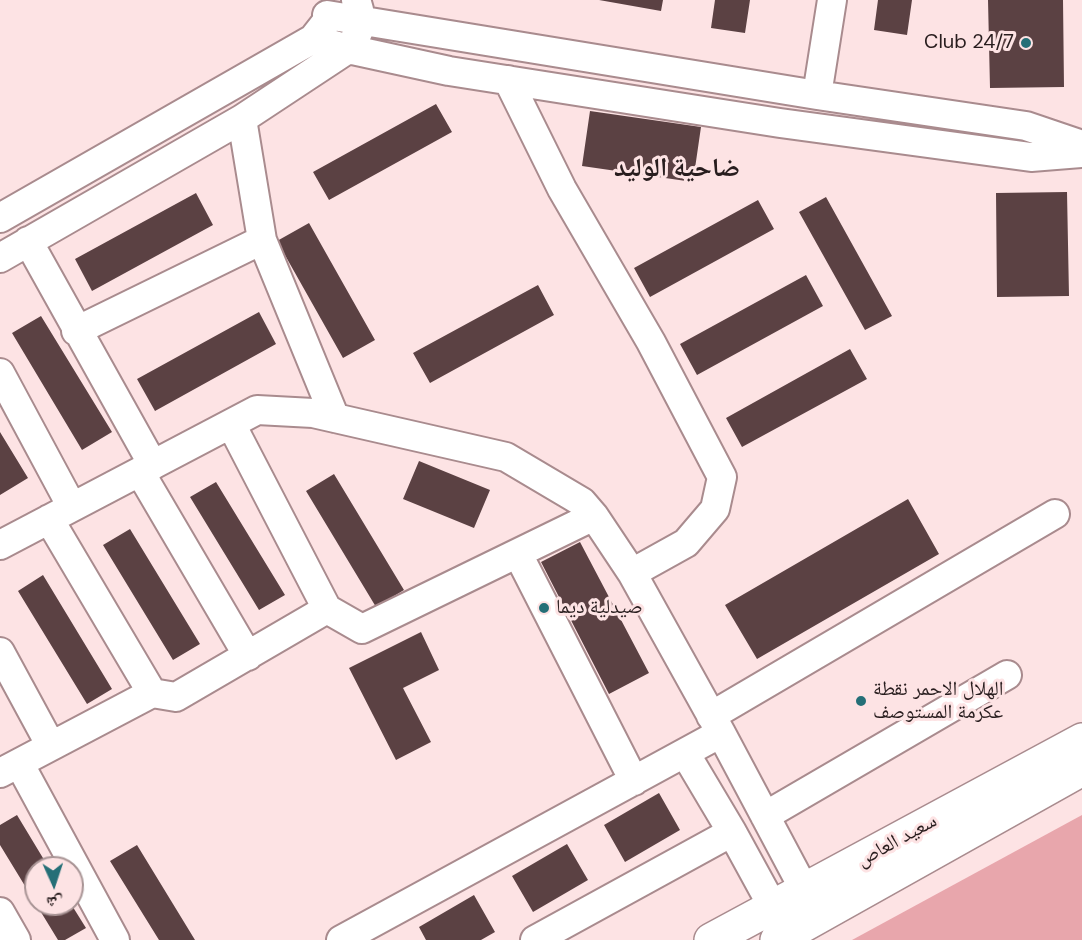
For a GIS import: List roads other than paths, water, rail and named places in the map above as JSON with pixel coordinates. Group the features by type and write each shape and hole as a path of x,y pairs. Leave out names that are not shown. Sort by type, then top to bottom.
{"main road":[{"name":"سعيد العاص","path":"711,940 1082,740"},
{"path":"777,940 1082,769"}],"street":[{"path":"817,95 832,0"},
{"path":"0,258 242,119 348,49 357,37 359,11"},
{"path":"0,218 321,18 359,11 817,95 1026,126 1082,145"},
{"path":"321,18 348,49 449,71 780,123 1031,157 1082,153"},
{"path":"508,80 562,189 651,342 722,477 715,509 686,543 632,573"},
{"path":"242,119 262,240 334,418"},
{"path":"76,331 262,240"},
{"path":"27,241 248,656"},
{"path":"0,373 60,513 152,693"},
{"path":"0,545 257,410 313,413 506,457 582,502 594,516 632,573 805,891"},
{"path":"231,424 327,609 362,630 594,516"},
{"path":"340,940 685,753 716,724 1055,514"},
{"path":"518,554 634,781"},
{"path":"115,940 9,768 152,693 176,697 327,609"},
{"path":"0,652 51,746"},
{"path":"765,816 1007,675"},
{"path":"685,753 732,831 773,907"},
{"path":"536,940 732,831"},
{"path":"0,912 16,940"}],"place":[{"name":"Club 24/7","path":"1026,43"},
{"name":"صيدلية ديما","path":"544,608"},
{"name":"الهلال الاحمر نقطة عكرمة المستوصف","path":"861,701"}],"district":[{"name":"ضاحية الوليد","path":"677,169"}]}
